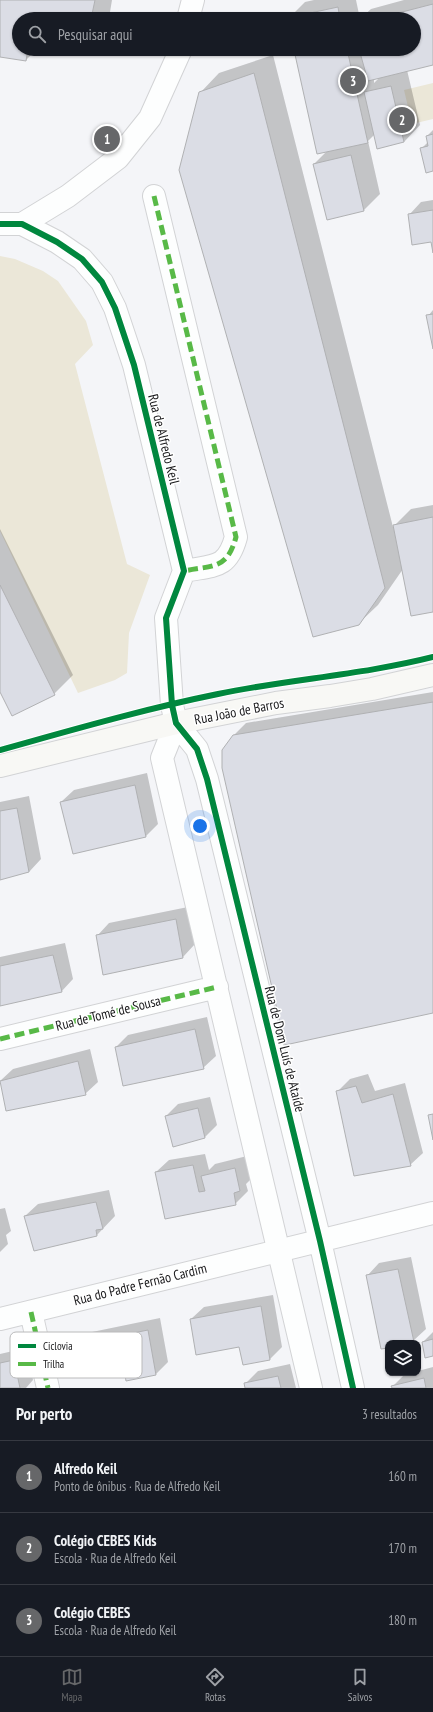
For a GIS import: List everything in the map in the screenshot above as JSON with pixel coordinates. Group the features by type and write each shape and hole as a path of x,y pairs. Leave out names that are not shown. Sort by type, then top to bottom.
{"street":[{"path":"190,12 193,0"},
{"path":"22,224 68,196 118,158 150,118 178,56"},
{"path":"154,196 236,537 232,552 222,563 184,571 166,618 172,704 176,723 162,758 280,1250 311,1388"},
{"name":"Rua de Alfredo Keil","path":"0,224 22,224 57,242 82,259 102,282 116,308 134,364 184,571"},
{"name":"Rua João de Barros","path":"0,766 176,723 276,702 330,696 433,676"},
{"name":"Rua de Dom Luís de Ataíde","path":"176,723 197,749 205,774 320,1241 353,1388"},
{"name":"Rua de Tomé de Sousa","path":"0,1039 217,986"},
{"path":"280,1250 433,1213"},
{"name":"Rua do Padre Fernão Cardim","path":"0,1319 280,1250"},
{"path":"31,1312 35,1332"},
{"path":"46,1378 48,1388"}],"shaded area":[{"path":"433,83 433,119 412,124 404,90"},
{"path":"0,256 15,259 43,271 58,281 86,321 93,345 75,364 127,564 150,575 129,633 127,673 115,680 78,693 0,531"}],"building":[{"path":"0,0 95,0 92,12 12,12 12,56 27,56 26,61 0,57"},
{"path":"433,4 433,65 368,81 361,56 421,56 421,12 402,12"},
{"path":"338,7 339,12 315,12"},
{"path":"295,56 349,56 368,143 317,154"},
{"path":"254,73 385,588 359,625 313,637 179,170 199,92"},
{"path":"391,86 404,142 377,149 364,92"},
{"path":"433,134 433,171 426,173 420,148 428,146 426,136"},
{"path":"351,155 364,211 327,220 313,164"},
{"path":"433,210 433,253 431,242 412,245 408,214"},
{"path":"433,314 433,349 426,315"},
{"path":"433,517 433,612 411,616 393,525"},
{"path":"0,585 55,695 12,716 0,692"},
{"path":"433,702 433,1013 285,1045 222,768 222,750 233,735"},
{"path":"135,785 146,837 73,854 60,802"},
{"path":"17,808 29,872 0,880 0,811"},
{"path":"176,919 183,958 103,975 96,935"},
{"path":"53,955 62,992 0,1006 0,966"},
{"path":"195,1029 204,1069 123,1086 115,1047"},
{"path":"78,1061 86,1095 6,1111 0,1081"},
{"path":"356,1086 362,1103 393,1094 411,1166 354,1176 336,1091"},
{"path":"198,1108 205,1138 173,1147 165,1116"},
{"path":"433,1114 433,1140 428,1115"},
{"path":"193,1165 199,1192 205,1191 201,1176 235,1168 240,1191 234,1193 236,1205 165,1219 155,1172"},
{"path":"96,1202 103,1229 96,1230 97,1236 34,1251 24,1216"},
{"path":"398,1269 414,1340 385,1340 385,1348 381,1349 366,1275"},
{"path":"261,1306 270,1360 243,1365 239,1347 196,1355 190,1319"},
{"path":"148,1330 156,1375 142,1378 142,1332 138,1332"},
{"path":"433,1339 433,1356 425,1358 422,1342"},
{"path":"10,1361 10,1378 18,1378 20,1388 0,1388 0,1363"},
{"path":"278,1376 281,1388 245,1388 244,1383"},
{"path":"126,1378 141,1378 126,1381"},
{"path":"424,1378 426,1388 392,1388 391,1386"}],"marked path":[{"path":"154,196 236,537 232,548 223,561 211,566 184,571"},
{"path":"0,1039 217,987"},
{"path":"31,1312 35,1332"},
{"path":"46,1378 48,1388"}],"cycle path":[{"path":"0,224 22,224 57,242 82,259 102,282 115,308 134,365 184,571 166,618 172,705 176,723 197,749 207,779 320,1241 353,1388"},
{"path":"0,750 108,720 190,700 272,684 352,673 433,657"}],"place":[{"name":"Colégio CEBES","path":"353,81"},
{"name":"Colégio CEBES Kids","path":"402,120"},
{"name":"Alfredo Keil","path":"107,139"}]}
